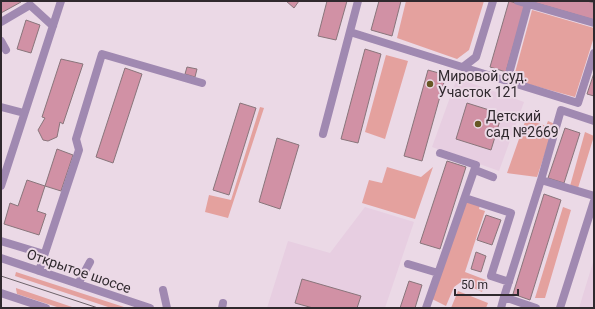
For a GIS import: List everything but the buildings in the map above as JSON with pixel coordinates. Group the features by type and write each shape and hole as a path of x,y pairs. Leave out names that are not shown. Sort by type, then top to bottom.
{"street":[{"path":"1,186 61,1"},
{"path":"323,134 358,1"},
{"path":"463,67 476,57 493,1"},
{"path":"518,1 594,23"},
{"path":"506,81 528,4"},
{"path":"1,22 30,5 53,26"},
{"path":"350,32 578,103 594,53"},
{"path":"1,41 6,50"},
{"path":"38,271 79,150 76,139 102,54 202,83"},
{"path":"1,107 24,113"},
{"path":"500,308 541,180 561,110 594,121"},
{"path":"426,308 476,165 440,153"},
{"path":"475,170 493,178"},
{"path":"541,180 594,196"},
{"path":"465,198 511,213 491,276 508,282"},
{"path":"560,308 594,201"},
{"path":"1,241 44,254"},
{"name":"Открытое шоссе","path":"1,258 150,308"},
{"path":"78,284 90,262"},
{"path":"408,264 438,273"},
{"path":"163,290 167,308"},
{"path":"1,293 46,308"},
{"path":"504,298 536,308"}],"shaded area":[{"path":"406,1 484,1 469,50 457,59 397,38"},
{"path":"532,10 594,28 594,37 575,97 513,80"},
{"path":"386,55 408,61 385,139 365,132"},
{"name":"Детский сад №2669","path":"457,78 524,102 499,171 432,147"},
{"path":"260,107 264,108 228,218 205,212 209,195 231,200"},
{"path":"526,119 546,126 548,121 555,124 537,177 507,173"},
{"path":"585,132 594,136 578,188 570,186"},
{"path":"387,167 421,177 433,167 415,219 362,203 369,180 382,183"},
{"path":"467,200 480,205 479,209 485,211 465,272 486,280 482,292 461,282 454,287 446,306 432,299"},
{"path":"365,207 414,222 385,308 267,308 288,241 330,253"},
{"path":"563,207 571,210 545,298 535,298"},
{"path":"594,259 594,308 579,308"},
{"path":"16,272 127,308 111,308 15,276"},
{"path":"16,288 75,308 60,308 17,294"},
{"path":"458,291 488,303 486,308 451,308"}],"tram line":[{"path":"1,276 98,308"}],"place":[{"name":"Мировой суд. Участок 121","path":"430,84"},
{"name":"Детский сад №2669","path":"478,124"}]}
